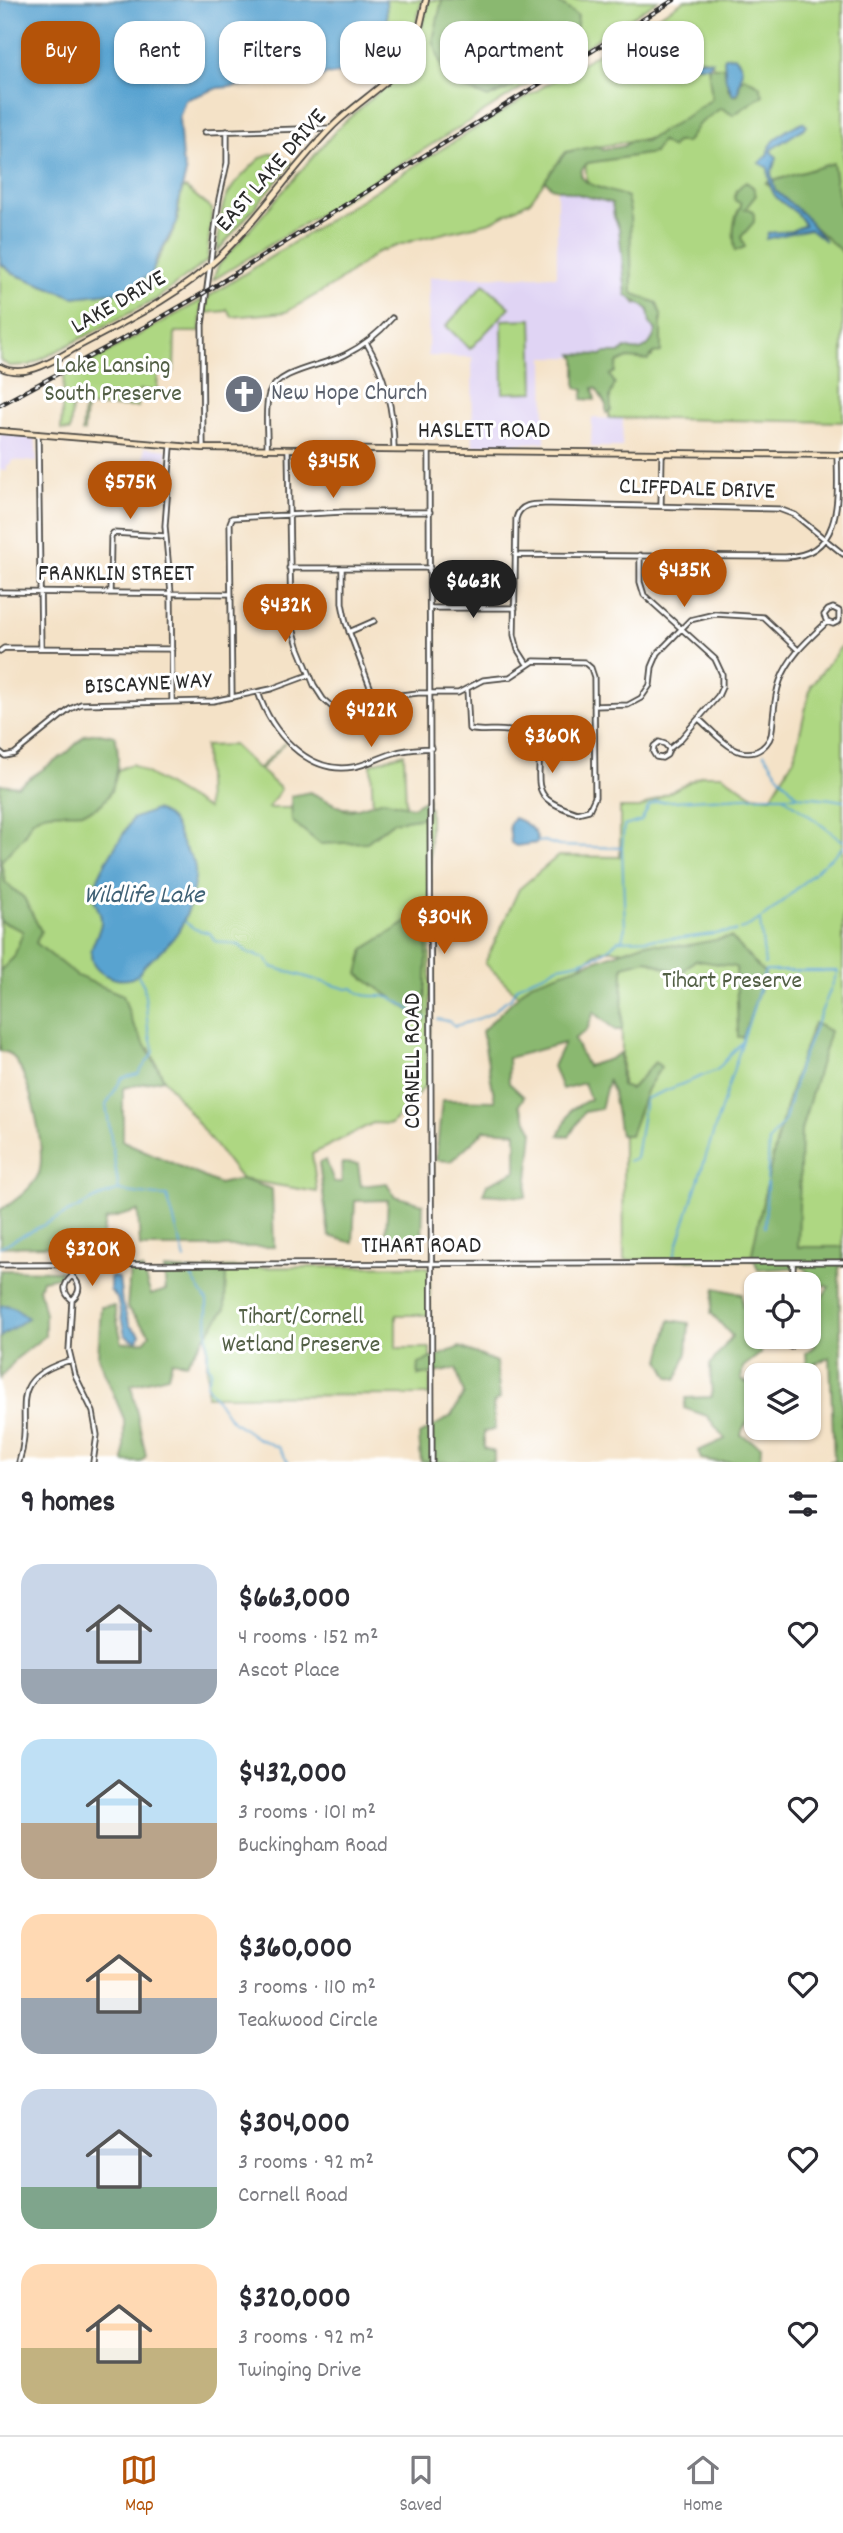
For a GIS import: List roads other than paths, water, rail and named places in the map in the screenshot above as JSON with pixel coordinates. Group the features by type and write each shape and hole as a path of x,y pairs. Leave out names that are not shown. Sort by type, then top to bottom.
{"street":[{"name":"EAST LAKE DRIVE","path":"211,264 243,231 331,128 405,62 414,43 426,0"},
{"path":"205,132 331,128"},
{"path":"203,448 202,325 219,199 227,163 227,131"},
{"name":"LAKE DRIVE","path":"0,367 24,370 53,360 145,311 186,285 211,264"},
{"path":"267,449 268,399 276,382 288,374 342,356 366,342 392,318"},
{"path":"366,342 387,389 393,419 394,449"},
{"name":"HASLETT ROAD","path":"0,430 203,448 840,455"},
{"path":"38,434 41,648"},
{"path":"171,447 165,536 171,593 172,702"},
{"path":"288,449 291,621 309,675 323,699 337,709 352,709 375,700 432,693 458,693 482,680 507,678 527,664 537,661 572,660 587,664 593,674 594,706 594,802 589,810 577,813 551,801 544,794 540,785 540,755 532,742 509,731 469,729 467,690"},
{"name":"CORNELL ROAD","path":"429,450 432,693 432,1462"},
{"path":"661,506 662,452"},
{"path":"527,664 515,639 516,555 796,556 811,551 825,540 834,526 838,512 840,455"},
{"name":"CLIFFDALE DRIVE","path":"516,555 518,512 523,506 535,504 779,509 795,515 843,554"},
{"path":"232,697 232,518 288,514 430,512"},
{"path":"110,593 111,537 117,532 165,536"},
{"path":"640,554 642,592 715,659 722,674 720,694 699,719 668,749 667,755 656,757 653,752 654,746 659,743 665,744 668,749"},
{"path":"289,568 430,568"},
{"path":"342,568 342,603 349,632 375,700"},
{"name":"FRANKLIN STREET","path":"0,592 231,594"},
{"path":"431,608 514,608"},
{"path":"831,608 837,610 839,621 831,624 827,622 824,617 826,611 831,608"},
{"path":"594,706 628,705 641,698 650,685 652,667 658,653 680,628 690,620 704,615 757,615 769,620 798,649"},
{"path":"349,632 374,621"},
{"path":"699,719 737,751 750,753 763,747 771,734 779,684 798,649 827,622"},
{"path":"2,649 172,649"},
{"name":"BISCAYNE WAY","path":"1,754 8,756 16,752 70,709 81,704 206,702 257,692 309,675"},
{"path":"257,692 270,720 282,737 303,755 324,765 352,768 396,752 432,748"},
{"name":"TIHART ROAD","path":"0,1265 843,1262"},
{"path":"793,1263 793,1272"},
{"path":"72,1265 72,1276 78,1282 79,1289 72,1300 69,1339 71,1360 75,1375 93,1412 97,1435 93,1462"},
{"path":"72,1276 64,1288 72,1300"},
{"path":"19,1462 23,1446 20,1401 26,1384 33,1374 44,1368 71,1360"}],"water":[{"path":"0,0 386,0 387,21 340,21 340,73 334,75 326,75 326,21 219,21 219,84 254,84 218,88 185,100 179,118 182,160 186,173 178,204 177,222 156,260 152,274 123,290 128,300 126,302 119,292 74,297 14,274 0,263"},
{"path":"734,56 741,64 742,73 738,92 733,95 726,80 724,60 725,57"},
{"path":"704,60 712,61 709,66 704,66"},
{"path":"803,122 807,126 772,149 771,152 777,157 771,173 775,190 804,215 825,241 810,229 766,239 768,233 791,231 805,225 776,197 769,181 768,168 759,163 767,156 776,139"},
{"name":"Wildlife Lake","path":"155,810 174,824 194,863 195,880 190,902 178,931 137,975 126,979 113,978 100,972 92,962 92,946 101,924 94,897 96,885 99,875 132,819"},
{"path":"514,818 534,831 537,843 516,846 511,843 509,825"},
{"path":"110,1276 119,1278 122,1303 130,1326 140,1334 138,1340 125,1335 117,1298 110,1290"},
{"path":"6,1305 28,1318 0,1337 0,1306"}],"waterway":[{"path":"764,753 780,777 798,796"},
{"path":"622,848 624,826 641,821 649,806 656,802 775,796 843,801"},
{"path":"784,797 843,841"},
{"path":"538,842 544,841 559,846 622,848 625,928 622,939"},
{"path":"740,930 772,910 843,846"},
{"path":"760,921 765,965"},
{"path":"185,922 195,929 210,933 215,941 239,945 248,953 265,958 272,967 347,989 353,988 363,995 386,996 421,1018 426,1018"},
{"path":"437,1019 449,1021 455,1026 485,1016 511,998 516,989 524,983 557,967 599,954 618,940 683,938 736,931"},
{"path":"674,1256 765,971 838,971 799,1066 785,1120 769,1141 765,1227"},
{"path":"138,975 144,986 148,1028 154,1052 138,1074 122,1078 106,1105 119,1191 167,1196 185,1259"},
{"path":"628,1161 636,1158 645,1099 717,1070 741,1043"},
{"path":"0,1247 99,1197 117,1191"},
{"path":"188,1271 207,1301 208,1365 211,1371 206,1384 230,1419 255,1437 279,1448 288,1462"}],"railway":[{"path":"0,405 207,291 674,0"}],"place":[{"name":"New Hope Church","path":"244,394"}],"park label":[{"name":"Lake Lansing South Preserve","path":"113,381"},
{"name":"Tihart Preserve","path":"732,982"},
{"name":"Tihart/Cornell Wetland Preserve","path":"301,1332"}]}
